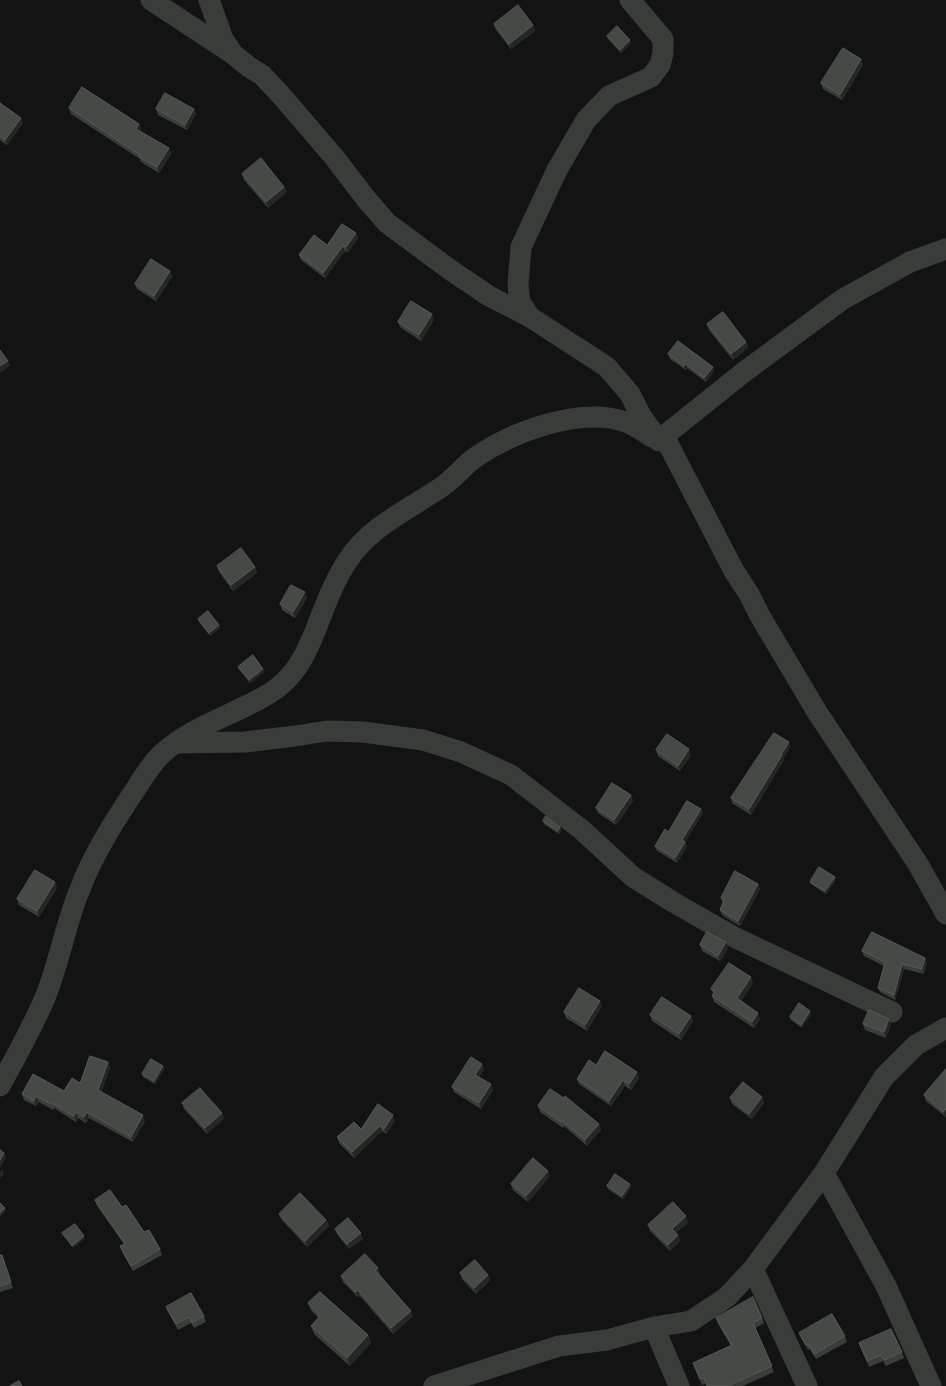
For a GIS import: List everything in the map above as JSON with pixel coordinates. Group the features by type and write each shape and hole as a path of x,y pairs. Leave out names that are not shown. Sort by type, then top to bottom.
{"street":[{"path":"151,0 262,75 334,157 366,200 387,222 449,269 489,296 530,317 607,367 630,394 641,416 662,438 734,571 817,712 918,864 946,914"},
{"path":"210,0 223,39 233,54"},
{"path":"530,317 520,302 518,286 521,247 557,170 586,120 609,96 651,77 660,65 663,53 663,39 630,0"},
{"path":"662,438 744,372 844,298 910,262 946,249"},
{"path":"0,1086 44,999 79,891 91,863 139,784 162,753 175,743 271,694 289,677 305,654 328,599 348,560 362,542 401,511 444,485 473,460 499,443 522,432 549,423 588,416 607,417 628,422 662,438"},
{"path":"175,743 245,742 327,731 345,731 423,740 461,752 511,775 582,830 633,877 673,902 736,938 892,1012"},
{"path":"434,1386 559,1346 607,1340 654,1327 691,1321 727,1297 753,1269 824,1173 884,1077 916,1045 946,1028"},
{"path":"824,1173 886,1286 931,1386"},
{"path":"753,1269 807,1386"},
{"path":"654,1327 679,1386"}],"building":[{"path":"518,5 533,25 509,44 494,24"},
{"path":"617,26 630,40 620,50 607,36"},
{"path":"843,48 861,59 840,95 821,83"},
{"path":"82,87 139,124 136,129 169,148 157,167 139,157 140,155 69,108"},
{"path":"165,93 194,109 185,125 156,109"},
{"path":"0,103 21,118 5,140 0,136"},
{"path":"261,158 284,187 266,202 242,174"},
{"path":"342,224 356,233 346,247 343,246 323,273 299,255 314,235 327,245"},
{"path":"151,259 170,271 154,296 135,284"},
{"path":"411,301 432,314 419,335 398,322"},
{"path":"723,312 746,342 731,354 707,324"},
{"path":"678,341 713,367 704,378 686,364 684,366 668,354"},
{"path":"0,350 8,361 0,366"},
{"path":"241,548 255,567 231,585 217,566"},
{"path":"291,585 305,592 293,612 280,604"},
{"path":"208,611 219,625 209,633 198,619"},
{"path":"253,655 263,669 249,680 238,667"},
{"path":"774,733 789,742 749,809 731,798"},
{"path":"667,734 689,749 678,766 656,750"},
{"path":"612,783 631,795 614,820 596,808"},
{"path":"687,801 701,809 682,840 685,842 675,858 655,846 665,829 668,832"},
{"path":"546,816 560,827 558,831 543,821"},
{"path":"819,867 835,877 825,891 810,882"},
{"path":"35,870 55,882 37,911 17,899"},
{"path":"735,871 758,884 738,921 720,910 724,900 721,898"},
{"path":"707,932 726,942 718,956 700,945"},
{"path":"872,932 925,958 922,969 902,964 894,995 878,988 885,962 862,951"},
{"path":"729,963 751,977 737,998 758,1013 752,1022 712,996 715,991 711,989"},
{"path":"579,988 600,1001 585,1025 564,1012"},
{"path":"662,997 691,1016 679,1034 650,1015"},
{"path":"799,1003 810,1011 801,1025 790,1017"},
{"path":"869,1010 889,1019 884,1032 863,1024"},
{"path":"605,1051 637,1072 629,1084 623,1080 609,1101 577,1079 589,1060 596,1065"},
{"path":"90,1056 108,1062 98,1090 143,1115 131,1137 87,1112 84,1117 76,1112 74,1116 36,1096 34,1101 22,1094 33,1074 64,1091 72,1078 80,1083"},
{"path":"471,1057 482,1064 475,1075 491,1084 479,1103 452,1087"},
{"path":"151,1059 163,1066 154,1081 142,1074"},
{"path":"946,1069 946,1109 943,1112 924,1095"},
{"path":"743,1082 762,1097 749,1114 730,1098"},
{"path":"200,1088 222,1113 205,1128 182,1103"},
{"path":"550,1089 564,1098 565,1096 599,1124 585,1140 562,1121 538,1106"},
{"path":"378,1104 393,1115 384,1129 380,1126 352,1152 337,1137 354,1122 361,1129"},
{"path":"0,1150 4,1153 0,1160"},
{"path":"533,1158 548,1171 526,1196 511,1184"},
{"path":"615,1174 630,1184 622,1196 607,1186"},
{"path":"110,1190 122,1207 126,1205 144,1232 149,1230 160,1249 131,1266 120,1246 125,1244 95,1200"},
{"path":"300,1193 326,1220 305,1241 279,1214"},
{"path":"673,1202 686,1216 672,1229 678,1235 668,1245 648,1225"},
{"path":"0,1203 5,1208 0,1213"},
{"path":"348,1218 361,1233 347,1244 335,1229"},
{"path":"75,1224 84,1236 72,1246 62,1233"},
{"path":"365,1254 378,1268 375,1270 411,1311 391,1328 358,1290 356,1292 341,1276"},
{"path":"0,1255 2,1255 11,1282 0,1286"},
{"path":"475,1260 488,1275 474,1288 460,1273"},
{"path":"320,1292 368,1335 347,1358 311,1326 320,1316 308,1303"},
{"path":"191,1293 204,1316 192,1323 189,1317 176,1324 166,1307"},
{"path":"753,1297 762,1318 753,1323 772,1366 728,1386 707,1386 704,1378 700,1379 693,1363 732,1345 716,1318"},
{"path":"832,1314 845,1336 814,1354 799,1333"},
{"path":"891,1329 902,1352 884,1360 881,1355 867,1361 859,1343"},
{"path":"19,1381 22,1386 10,1386"}]}
